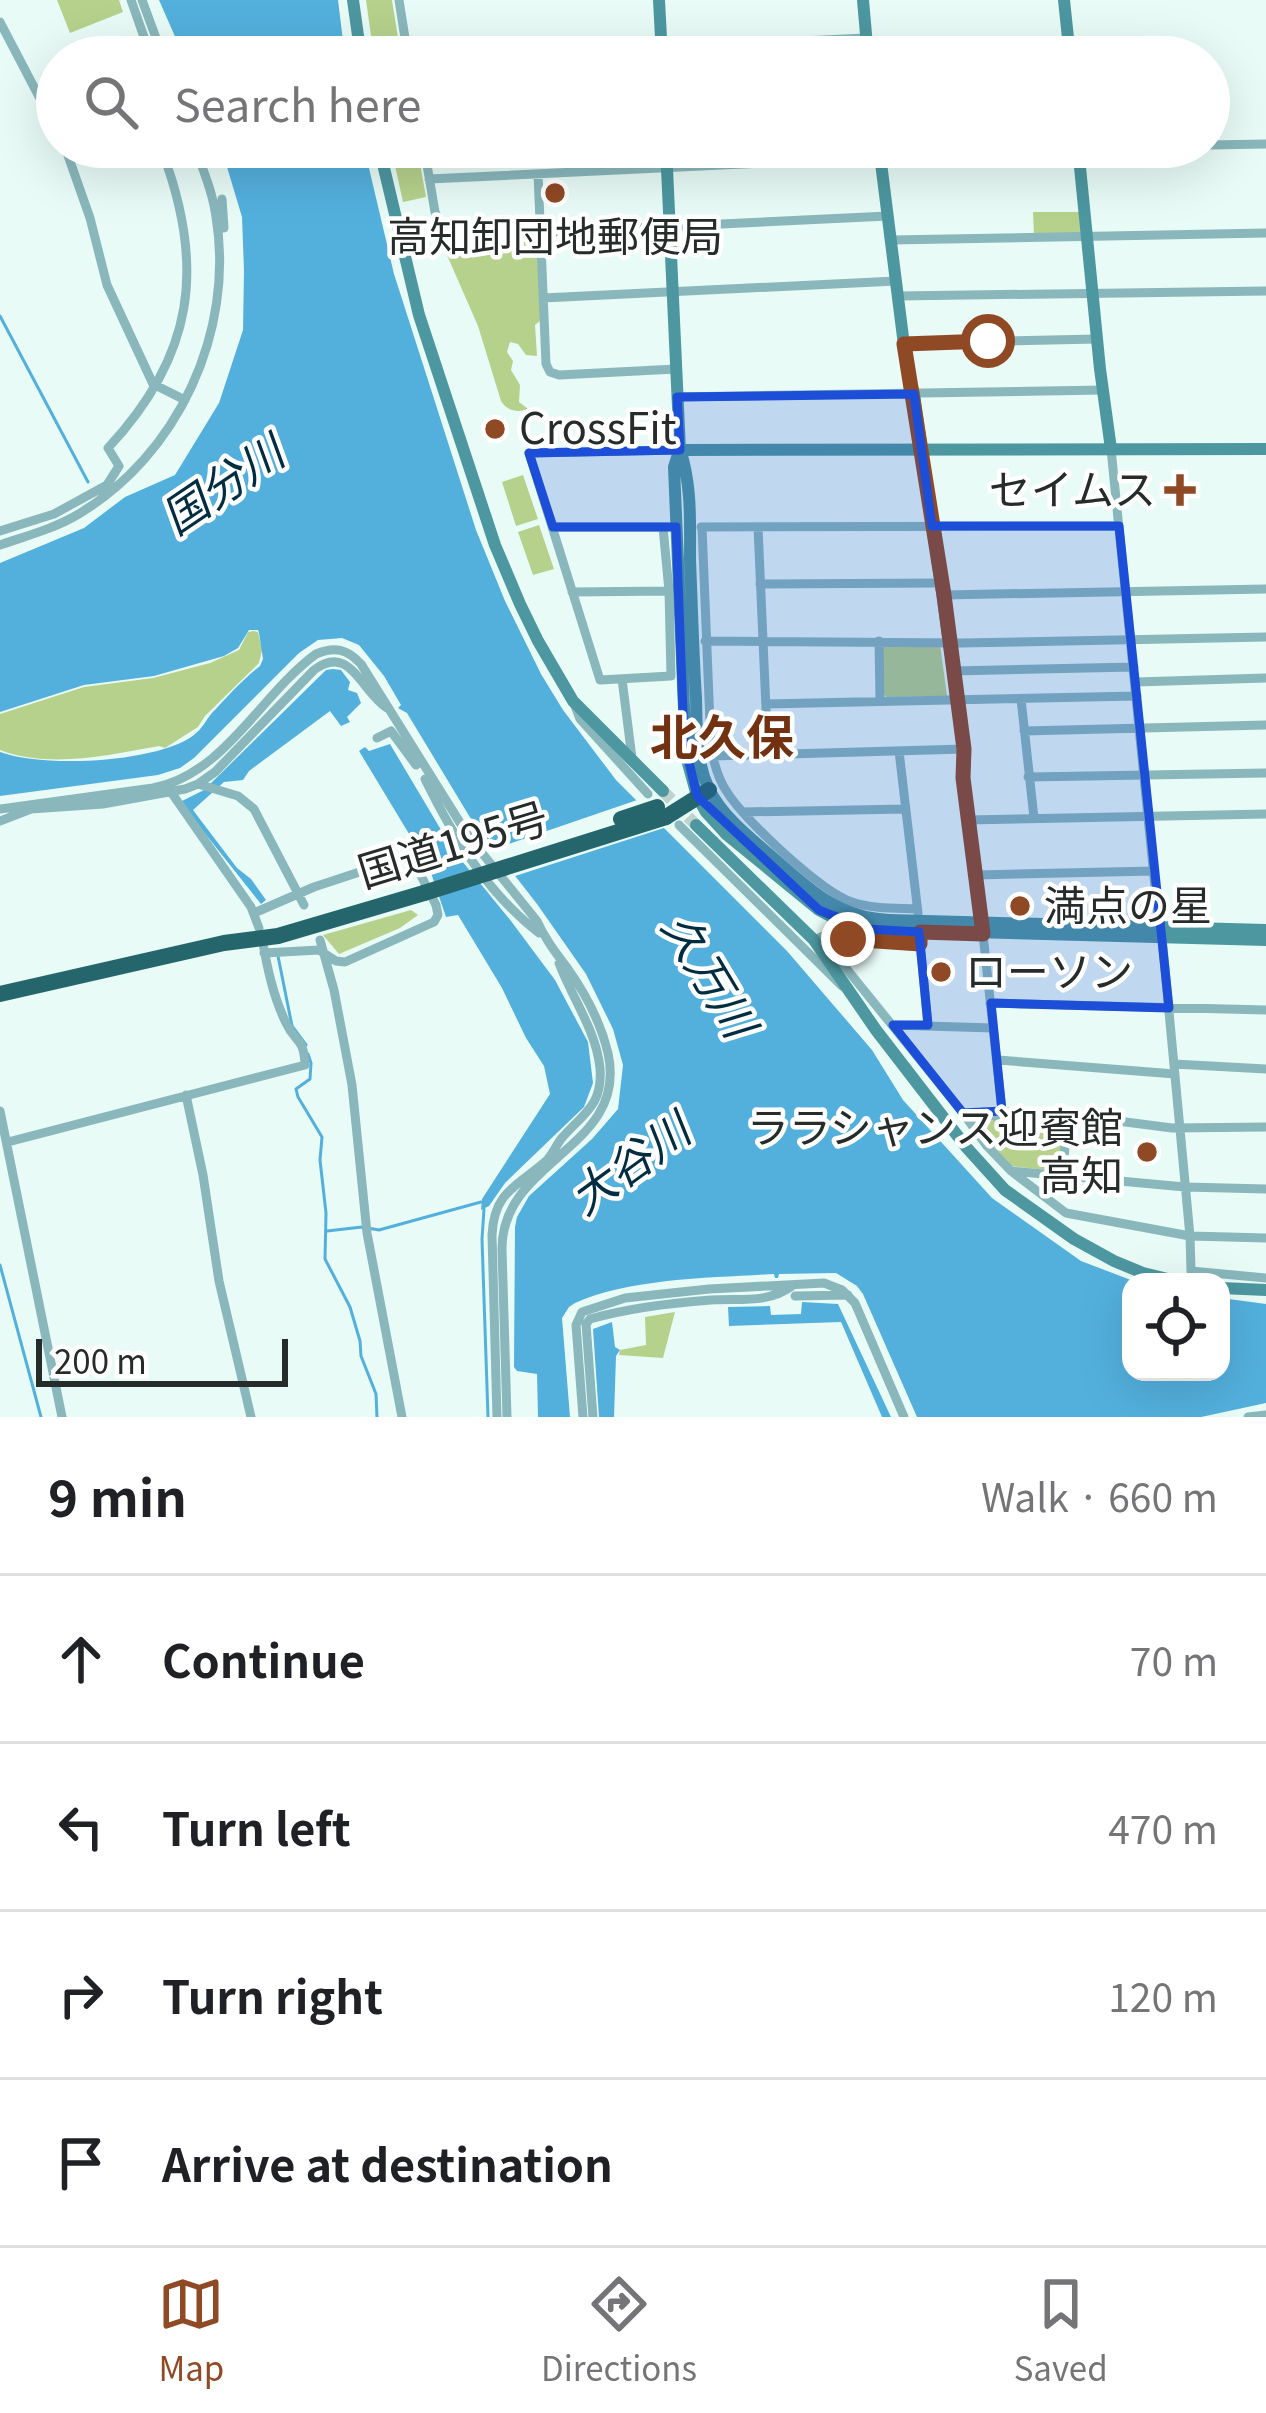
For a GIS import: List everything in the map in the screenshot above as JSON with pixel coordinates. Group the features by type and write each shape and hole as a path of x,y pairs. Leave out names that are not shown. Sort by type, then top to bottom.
{"highway":[{"name":"国道195号","path":"0,994 224,943 422,889 703,793"}],"street":[{"path":"131,0 144,36"},
{"path":"142,0 155,36"},
{"path":"353,0 358,36"},
{"path":"399,0 405,36"},
{"path":"659,0 661,36"},
{"path":"863,0 865,36"},
{"path":"1064,0 1067,36"},
{"path":"0,22 36,91"},
{"path":"1230,145 1266,144"},
{"path":"72,168 107,285 153,384 185,400"},
{"path":"0,532 109,488 119,466 108,448 157,386 178,336 187,281 185,226 169,168"},
{"path":"0,545 73,518 152,447 185,400 215,318 220,277 216,213 203,168 191,172"},
{"path":"384,168 419,315 495,545 580,719 844,988"},
{"path":"427,168 435,212 447,237 888,216"},
{"path":"429,179 667,168 680,450 674,467 677,511 705,641 712,756 722,784 743,812 816,881 836,895 919,926"},
{"path":"882,168 964,749 963,778 1002,1111"},
{"path":"1080,168 1146,775 1191,1271 1265,1281"},
{"path":"538,174 546,364 554,374 676,369"},
{"path":"202,245 224,241 222,199"},
{"path":"201,216 216,213"},
{"path":"891,240 1266,233"},
{"path":"543,298 897,288 1266,292"},
{"path":"904,344 1097,339"},
{"path":"677,397 1103,390"},
{"path":"682,527 669,591 671,676 600,680 531,451 1266,449"},
{"path":"553,527 1119,526"},
{"path":"682,527 703,793 824,902 859,917 919,926 1266,930"},
{"path":"758,527 768,754"},
{"path":"760,584 1126,592 1266,589"},
{"path":"572,592 669,591"},
{"path":"705,641 1266,637"},
{"path":"879,640 880,701"},
{"path":"163,790 201,768 303,664 324,651 339,650 351,654 370,677 426,777"},
{"path":"201,785 324,663 337,660 345,664 389,709"},
{"path":"954,671 1134,667"},
{"path":"1136,682 1266,678"},
{"path":"622,680 632,758"},
{"path":"766,704 1137,696"},
{"path":"1021,699 1034,818"},
{"path":"573,701 632,758 663,807"},
{"path":"1024,731 1266,725"},
{"path":"377,738 391,731 537,921 580,989 602,1031 609,1058 610,1086 599,1118 524,1188 505,1220 508,1417"},
{"path":"712,756 964,749"},
{"path":"899,751 928,1025"},
{"path":"1028,777 1266,773"},
{"path":"0,809 201,785 238,796 254,808 301,900"},
{"path":"8,1142 305,1065 303,1045 287,1028 260,933 163,790"},
{"path":"0,821 39,805"},
{"path":"743,812 905,809"},
{"path":"968,820 1266,814"},
{"path":"696,825 814,940 844,988 1005,1190 1074,1239 1143,1273"},
{"path":"405,857 414,862 438,915 434,922 345,962 336,961 322,946 260,933 314,887 405,857"},
{"path":"976,875 1154,871"},
{"path":"814,940 831,933 846,938 919,926"},
{"path":"1161,932 1266,940"},
{"path":"846,938 837,957 987,1146 1066,1214 1190,1236 1266,1238"},
{"path":"322,946 352,1085 367,1233 402,1417"},
{"path":"497,1417 495,1212 508,1190 549,1158 585,1116 599,1086 594,1041 556,953"},
{"path":"990,1003 1266,1010"},
{"path":"893,1025 993,1028"},
{"path":"998,1060 1266,1069"},
{"path":"186,1095 219,1281 251,1417"},
{"path":"0,1111 62,1417"},
{"path":"963,1114 996,1116 1002,1111 1179,1128 1266,1127"},
{"path":"1063,1176 1067,1116"},
{"path":"1011,1171 1185,1187 1266,1189"},
{"path":"1230,1287 1265,1281"},
{"path":"593,1417 586,1324 590,1319 712,1300 758,1300 824,1283 855,1303 904,1417"},
{"path":"583,1417 576,1325 581,1312 625,1298 709,1289 794,1291"},
{"path":"1248,1417 1266,1415"}],"highlighted area":[{"path":"914,394 932,526 1119,526 1169,1008 991,1003 1002,1111 963,1113 893,1025 928,1025 919,932 866,929 819,910 697,796 684,741 676,527 553,527 529,453 680,450 677,397"}],"green space":[{"path":"57,0 119,0 123,12 70,33"},
{"path":"366,0 392,0 398,36 371,36"},
{"path":"396,168 421,168 426,197 403,202"},
{"path":"1033,212 1079,212 1081,234 1034,235"},
{"path":"532,237 540,278 537,356 526,355 510,342 507,352 520,385 519,402 528,409 517,411 501,401 478,326 443,246 452,241"},
{"path":"523,475 538,519 516,526 502,482"},
{"path":"539,525 554,569 533,575 518,532"},
{"path":"254,631 262,650 259,663 198,727 165,748 59,759 0,750 0,714 84,687 153,678 210,663 239,650 248,632"},
{"path":"885,644 940,644 947,696 884,695"},
{"path":"411,910 418,915 400,928 339,954 323,935"},
{"path":"975,1118 1063,1127 1059,1169 1010,1166 973,1122"},
{"path":"675,1312 663,1358 619,1355 620,1350 646,1345 645,1317"}],"water":[{"path":"159,0 338,0 342,36 175,36"},
{"path":"227,168 369,168 394,274 476,530 505,601 563,710 616,780 787,951 872,1050 903,1100 992,1198 1081,1261 1122,1277 1122,1381 1230,1381 1230,1299 1266,1304 1266,1403 1201,1417 917,1417 857,1286 836,1273 779,1274 778,1278 774,1274 646,1284 575,1303 562,1318 570,1417 538,1417 537,1374 514,1367 517,1217 529,1196 618,1109 623,1065 613,1029 586,974 471,819 407,713 398,708 401,705 384,676 359,645 342,638 318,640 299,653 180,768 0,796 0,752 71,761 154,752 197,733 260,666 258,630 249,630 238,648 224,656 154,676 84,685 0,712 0,563 84,528 125,497 175,475 219,403 243,330 242,217"},
{"path":"326,670 341,670 350,682 348,690 357,693 361,703 347,717 350,722 341,726 330,711 243,780 224,782 193,810 237,868 251,879 266,900 261,904 180,802 204,790"},
{"path":"390,744 453,850 555,980 588,1042 593,1083 584,1107 481,1210 482,1199 550,1094 544,1066 502,988 458,915 446,917 429,867 359,751"},
{"path":"802,1302 838,1304 891,1417 882,1417 841,1322 729,1326 728,1307 770,1306 771,1315 801,1314"},
{"path":"612,1322 615,1347 620,1350 614,1417 599,1417 593,1329"}],"pier":[{"path":"643,798 670,826 509,878 488,851"}],"waterway":[{"path":"0,316 88,482"},
{"path":"278,956 292,1026 306,1045"},
{"path":"308,1054 310,1079 296,1089 322,1137 325,1259 350,1307 376,1394 377,1417"},
{"path":"327,1231 379,1230 481,1202"},
{"path":"484,1209 488,1417"},
{"path":"0,1265 41,1417"}],"tunnel":[{"path":"663,791 696,825"}],"place":[{"name":"高知卸団地郵便局","path":"555,193"},
{"name":"CrossFit","path":"495,429"},
{"name":"セイムス","path":"1180,490"},
{"name":"満点の星","path":"1020,906"},
{"name":"ローソン","path":"941,972"},
{"name":"ララシャンス迎賓館 高知","path":"1147,1152"}],"district":[{"name":"北久保","path":"722,738"}],"route":[{"path":"848,939 920,944 920,932 983,934 944,595 904,344 988,341"}],"water label":[{"name":"国分川","path":"223,485"},
{"name":"久万川","path":"709,975"},
{"name":"大谷川","path":"630,1164"}]}
